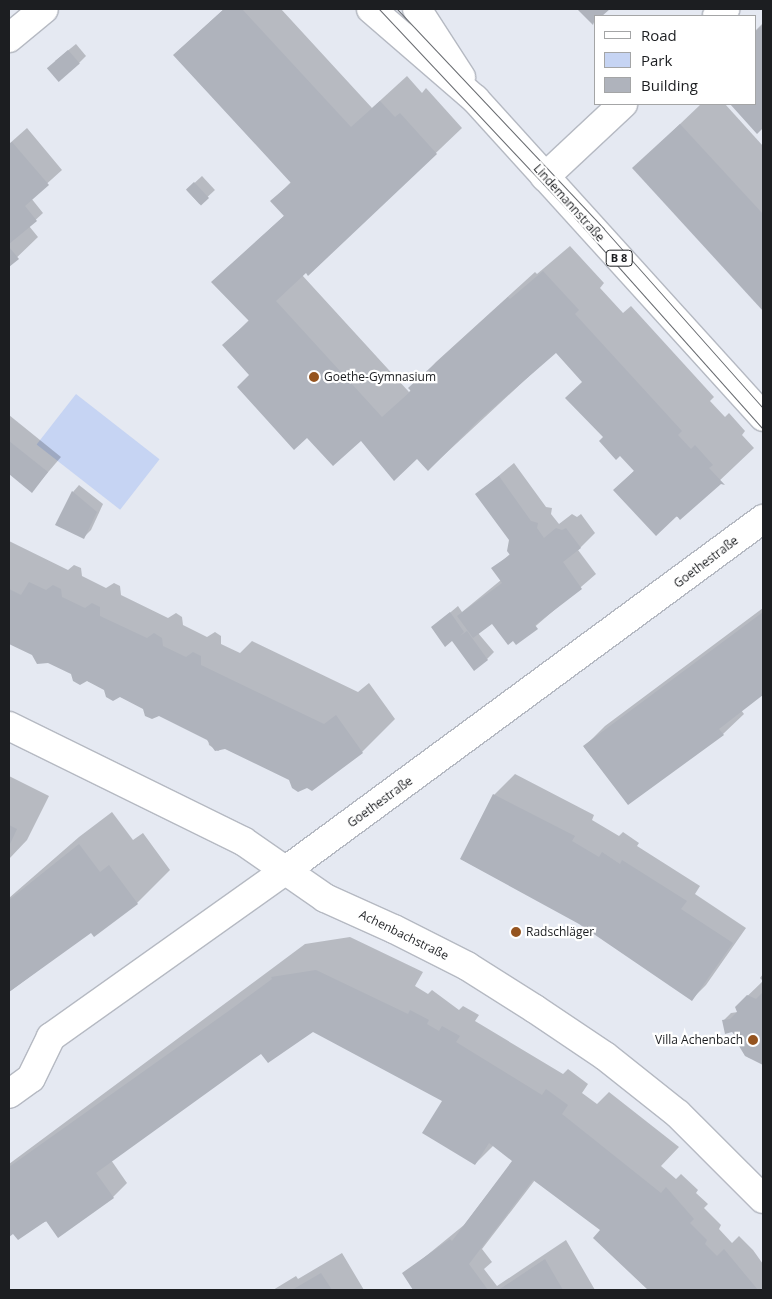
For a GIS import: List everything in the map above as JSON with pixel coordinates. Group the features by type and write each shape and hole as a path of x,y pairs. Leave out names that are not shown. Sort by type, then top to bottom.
{"street":[{"path":"9,38 44,9"},
{"name":"Lindemannstraße","path":"371,9 475,99 763,417"},
{"name":"Lindemannstraße","path":"417,9 475,99"},
{"path":"544,176 622,105"},
{"name":"Goethestraße","path":"9,1094 31,1078 52,1037 285,871 763,519"},
{"name":"Achenbachstraße","path":"9,726 243,841 325,898 394,929 467,966 605,1056 678,1114 763,1199"}],"green space":[{"path":"76,394 160,459 120,510 37,444"}],"building":[{"name":"Goethe-Gymnasium","path":"224,9 242,9 351,127 380,101 395,117 400,113 437,154 308,276 306,273 276,301 382,417 411,391 408,388 508,297 510,299 543,271 579,310 575,314 682,431 678,435 691,449 695,445 713,465 709,468 725,485 721,484 680,520 677,516 656,536 613,490 634,471 620,456 616,460 599,441 603,437 565,398 582,382 556,353 478,421 428,471 417,459 394,481 361,441 333,466 307,438 294,450 237,387 249,375 222,345 249,321 211,282 284,216 270,201 291,183 173,55"},
{"path":"577,9 610,9 603,15 594,15 593,25"},
{"path":"763,25 763,128 757,134 731,105 757,105 757,30"},
{"path":"68,50 80,64 59,82 47,68"},
{"path":"680,124 763,214 763,311 632,168"},
{"path":"12,142 49,185 25,206 37,221 9,244 9,144"},
{"path":"194,182 209,198 201,206 186,190"},
{"path":"9,247 19,259 9,267"},
{"path":"9,441 48,472 32,493 9,474"},
{"path":"499,476 531,521 538,523 537,528 544,538 556,528 562,530 566,528 581,548 563,562 582,589 535,625 538,629 516,645 513,641 508,645 492,624 473,638 457,616 502,583 491,568 510,555 507,551 509,540 475,494"},
{"path":"72,491 97,512 84,539 55,525"},
{"path":"29,582 46,590 53,585 61,589 62,597 85,608 92,603 100,607 100,616 147,638 154,633 162,638 163,646 186,657 193,652 201,656 201,665 324,724 336,715 363,753 312,791 307,788 298,792 292,788 289,780 225,749 215,751 207,740 159,716 152,719 145,716 143,709 120,697 113,701 106,697 104,690 87,681 80,685 73,681 71,674 48,663 37,664 32,655 9,644 9,589 21,595"},
{"path":"450,612 464,632 460,636 467,631 488,660 474,671 452,641 445,647 431,627"},
{"path":"763,612 763,695 719,729 724,735 628,805 583,746"},
{"path":"493,794 575,836 572,841 599,857 602,852 620,864 622,860 687,901 681,909 733,943 692,1001 579,924 460,859"},
{"path":"9,825 17,829 9,846"},
{"path":"79,844 100,872 109,865 138,904 94,937 91,933 9,992 9,900"},
{"path":"316,970 408,1014 410,1010 429,1020 427,1024 439,1031 442,1026 460,1036 456,1042 542,1095 546,1089 568,1105 562,1114 661,1193 666,1187 694,1219 690,1223 707,1240 705,1244 717,1256 724,1249 758,1290 648,1290 593,1238 600,1230 533,1180 469,1264 488,1290 413,1290 402,1273 450,1239 452,1241 512,1161 489,1143 475,1165 422,1133 442,1101 313,1032 268,1063 261,1054 96,1173 114,1198 58,1238 46,1221 18,1240 13,1234 9,1237 9,1167 230,1010 272,979 271,977"},
{"path":"763,992 763,1065 745,1056 739,1046 740,1042 732,1032 725,1034 722,1020 730,1019 737,1012 735,1007 747,995 756,999"},
{"path":"545,1259 563,1290 498,1290 503,1287"},
{"path":"321,1273 332,1290 292,1290"}],"tram line":[{"path":"379,9 574,217 763,429"},
{"path":"397,9 604,229 763,408"}],"place":[{"name":"Goethe-Gymnasium","path":"314,377"},
{"name":"Radschläger","path":"516,932"},
{"name":"Villa Achenbach","path":"753,1040"}]}
